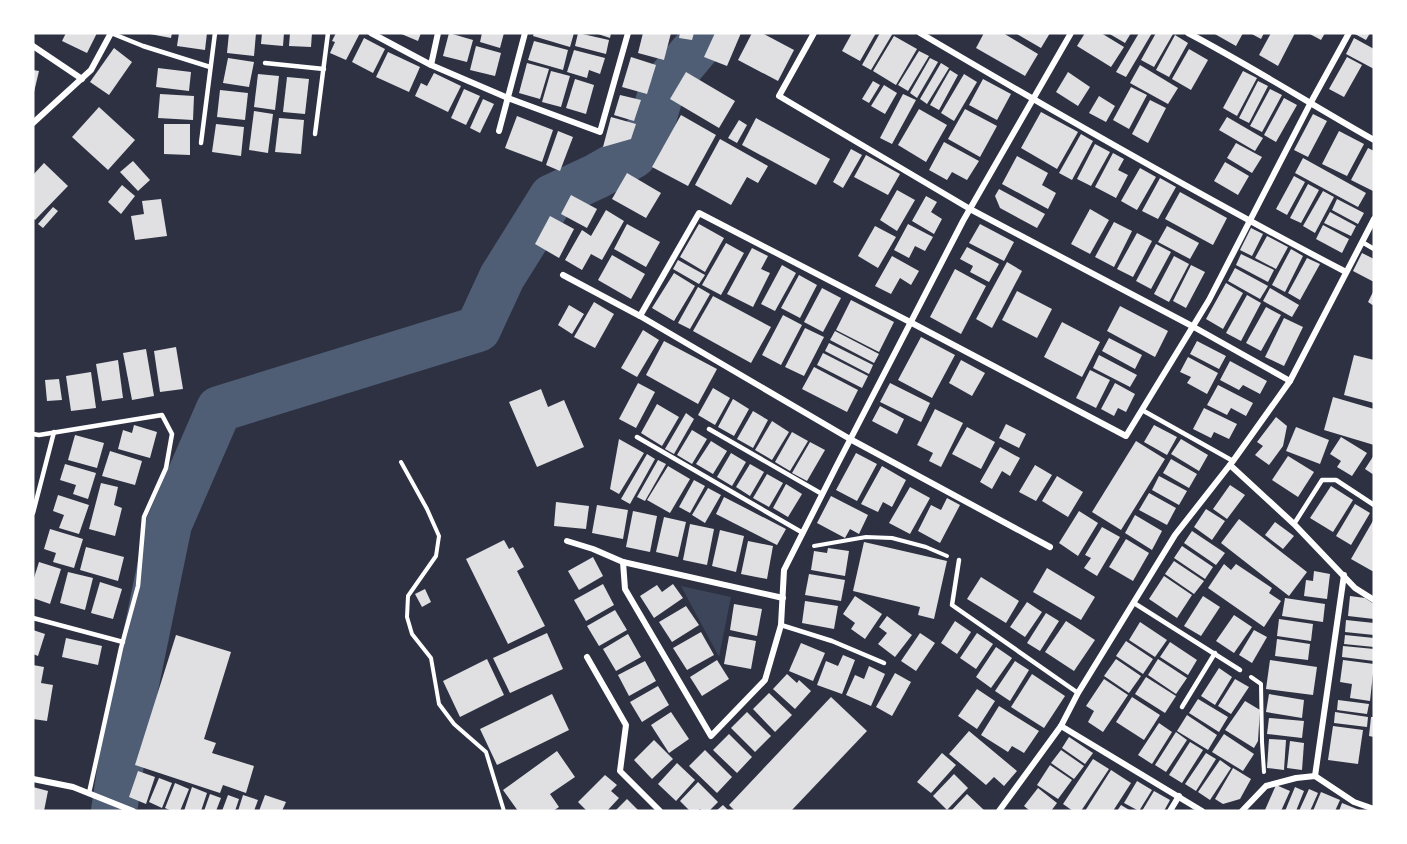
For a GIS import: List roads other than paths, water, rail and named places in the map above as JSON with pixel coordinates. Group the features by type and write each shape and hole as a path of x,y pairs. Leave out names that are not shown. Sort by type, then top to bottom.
{"street":[{"path":"33,123 91,70 111,33"},
{"path":"371,33 431,65 508,98 600,132 628,33"},
{"path":"431,65 438,33"},
{"path":"499,131 525,33"},
{"path":"814,33 779,96 969,209 1192,326 1290,381"},
{"path":"921,33 1034,100 1250,222 1346,272"},
{"path":"622,562 625,589 711,736 765,680 781,626 784,570 969,209 1071,33"},
{"path":"1188,33 1374,140"},
{"path":"640,316 699,213 1126,436 1209,300 1349,33"},
{"path":"33,46 82,79"},
{"path":"999,811 1061,726 1078,693 1175,535 1232,463 1290,381 1374,219"},
{"path":"563,275 640,316 850,440 1050,547"},
{"path":"1232,463 1355,588 1374,600"},
{"path":"567,541 593,549 622,562 783,598"},
{"path":"1315,776 1344,575"},
{"path":"587,657 626,725 620,771 660,811"},
{"path":"1061,726 1203,811"},
{"path":"1242,811 1266,786 1296,778 1315,776 1354,802 1374,809"},
{"path":"33,779 73,787 133,811"},
{"path":"1170,811 1179,796"}],"lane":[{"path":"111,33 143,46 210,67"},
{"path":"201,143 215,33"},
{"path":"315,134 328,33"},
{"path":"265,63 324,69"},
{"path":"1362,242 1374,249"},
{"path":"1142,410 1232,463"},
{"path":"33,434 162,415 172,434 166,468 144,517 138,586 89,793"},
{"path":"709,429 822,494"},
{"path":"33,513 54,432"},
{"path":"637,437 802,533"},
{"path":"1294,524 1322,480 1336,480 1374,505"},
{"path":"959,560 952,605 1078,693"},
{"path":"1134,603 1240,670"},
{"path":"33,618 123,642"},
{"path":"781,626 832,640 884,663"},
{"path":"1182,707 1215,653"}],"waterway":[{"path":"114,811 125,737 169,524 219,409 478,329 502,277 552,197 597,176 634,155 652,124 662,89 706,33"}]}
